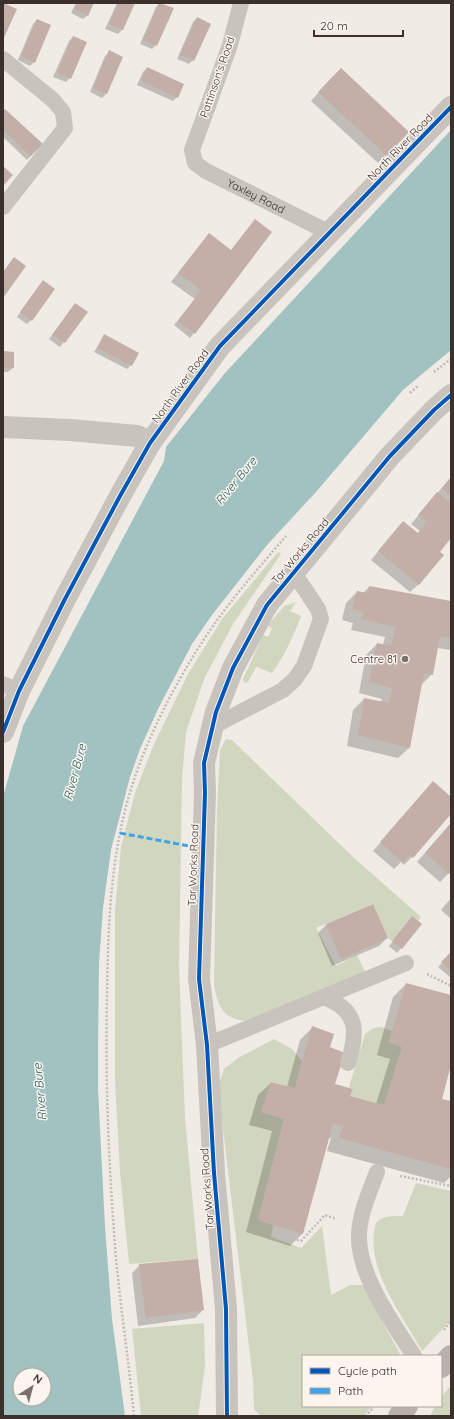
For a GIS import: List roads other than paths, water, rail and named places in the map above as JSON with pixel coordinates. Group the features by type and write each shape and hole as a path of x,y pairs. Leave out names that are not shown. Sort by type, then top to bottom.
{"main road":[{"path":"442,1366 451,1356"},
{"path":"399,1416 406,1407"}],"street":[{"name":"North River Road","path":"3,732 11,687 150,443 220,346 451,107"},
{"name":"Tar Works Road","path":"227,1416 226,1309 214,1173 207,1045 199,979 205,793 204,763 216,712 233,668 268,605 390,456 434,410 451,395"},
{"path":"3,427 70,430 138,436 150,443"}],"lane":[{"name":"Pattinson's Road","path":"192,150 230,45 241,3"},
{"path":"3,59 52,100 63,112 66,128 3,207"},
{"name":"Yaxley Road","path":"192,150 195,163 206,171 330,233"},
{"path":"212,727 283,690 295,679 304,666 321,619 318,609 294,573"},
{"path":"207,1045 406,963"},
{"path":"323,997 334,1001 342,1007 350,1017 355,1030 354,1044 348,1063"},
{"path":"377,1172 364,1210 359,1240 365,1268 383,1308 413,1355"}],"water":[{"name":"River Bure","path":"451,130 451,350 403,390 316,492 267,545 212,615 192,644 159,707 140,749 130,777 111,850 103,908 99,963 98,1089 105,1227 112,1319 125,1416 3,1416 3,797 23,726 164,461 166,447 225,373"}],"place":[{"name":"Centre 81","path":"405,659"}]}
